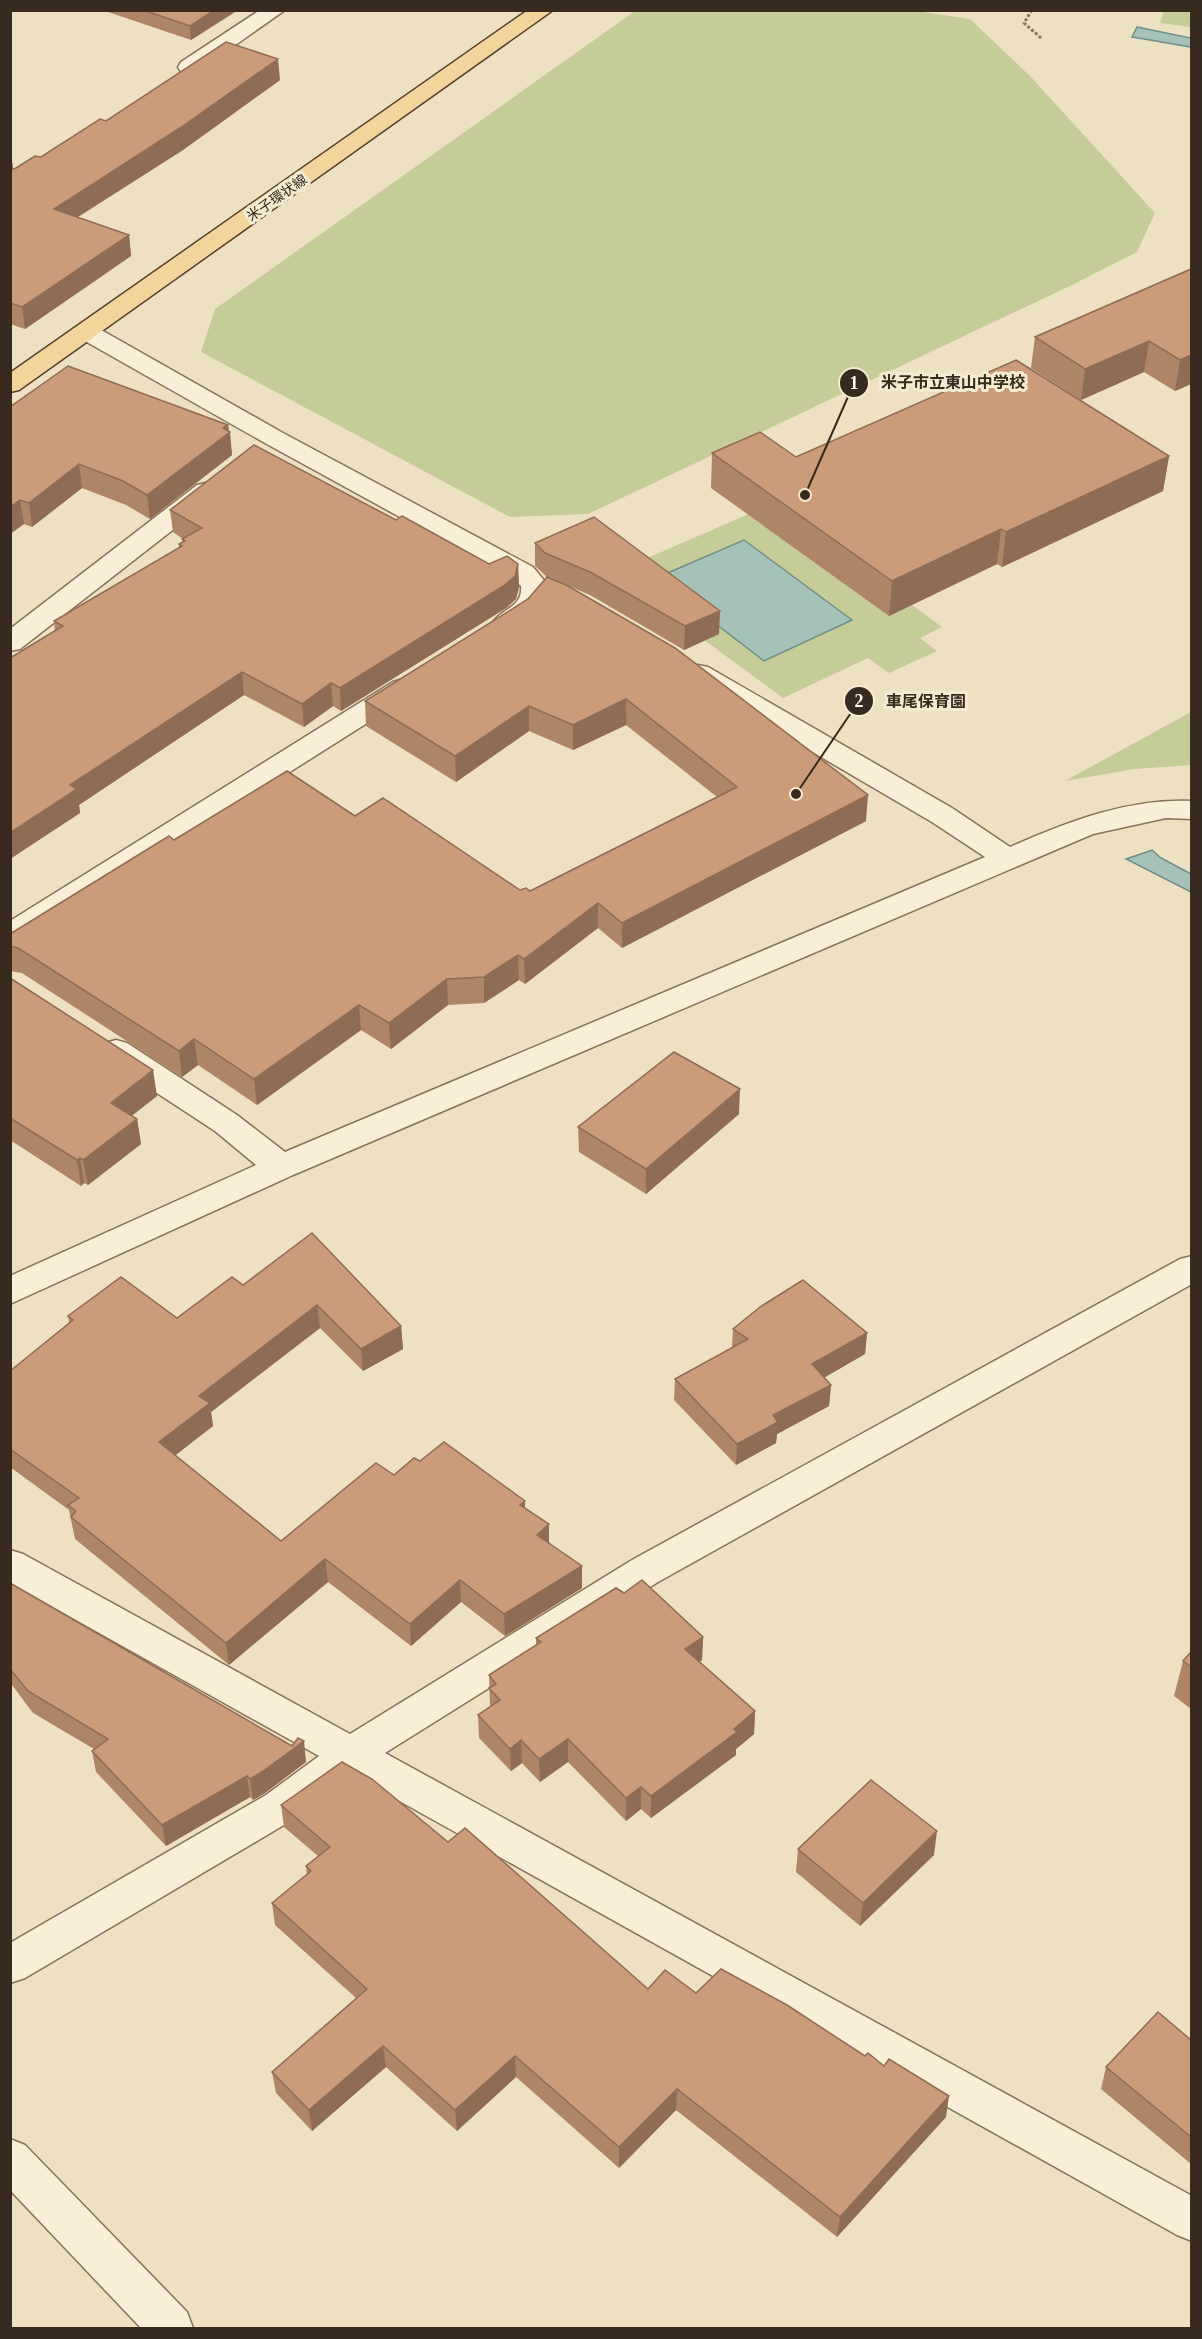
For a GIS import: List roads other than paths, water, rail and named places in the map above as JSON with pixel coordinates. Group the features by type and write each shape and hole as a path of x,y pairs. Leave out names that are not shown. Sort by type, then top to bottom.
{"main road":[{"name":"米子環状線","path":"10,385 543,10"}],"street":[{"path":"167,81 275,10"},
{"path":"87,332 265,445 523,573 534,584 561,596"},
{"path":"10,643 227,474"},
{"path":"486,636 529,606 535,597 534,584"},
{"path":"680,662 942,815 1008,859"},
{"path":"10,935 425,674"},
{"path":"10,1291 281,1167 1084,826 1166,809 1191,810"},
{"path":"89,1033 226,1123 281,1167"},
{"path":"10,1965 280,1807 351,1754 645,1570 1191,1268"},
{"path":"10,1565 1191,2220"},
{"path":"10,2159 171,2328"}],"water":[{"path":"1137,27 1191,38 1191,47 1132,37"},
{"path":"744,540 852,620 764,661 656,578"},
{"path":"1152,850 1161,858 1191,874 1191,892 1126,859"}],"place":[{"name":"米子市立東山中学校","path":"805,495"},
{"name":"車尾保育園","path":"796,794"}]}
